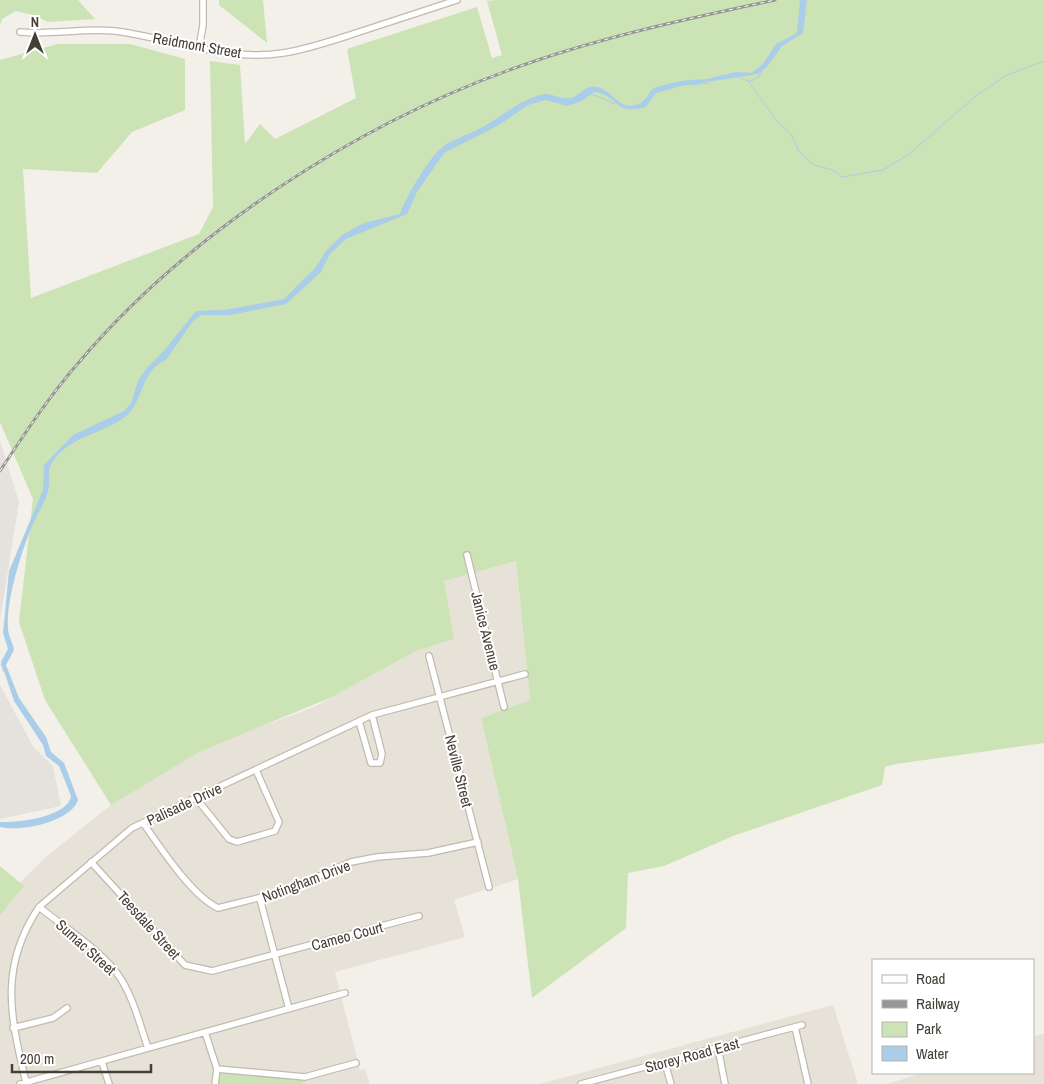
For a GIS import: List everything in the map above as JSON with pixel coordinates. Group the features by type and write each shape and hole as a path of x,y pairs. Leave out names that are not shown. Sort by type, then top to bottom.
{"street":[{"path":"199,48 203,25 203,0"},
{"name":"Reidmont Street","path":"20,32 39,34 85,30 113,31 199,48 252,55 282,53 309,48 457,0"},
{"name":"Janice Avenue","path":"467,555 504,707"},
{"name":"Neville Street","path":"429,656 489,887"},
{"name":"Palisade Drive","path":"10,950 28,919 39,907 132,828 372,715 525,674"},
{"path":"359,722 371,763 380,763 382,754 372,715"},
{"path":"196,798 229,839 237,842 275,831 279,822 256,770"},
{"name":"Notingham Drive","path":"143,823 170,862 208,904 218,908 286,892 351,862 377,857 428,853 478,842"},
{"name":"Teesdale Street","path":"91,862 186,965 212,971 275,955"},
{"path":"260,899 289,1008"},
{"name":"Sumac Street","path":"39,907 101,957 120,978 129,995 148,1048"},
{"name":"Cameo Court","path":"275,955 419,916"},
{"path":"3,988 13,1028 23,1083 345,993"},
{"path":"13,1028 53,1018 66,1008"},
{"name":"Storey Road East","path":"581,1084 802,1025"},
{"path":"795,1027 808,1084"},
{"path":"205,1032 217,1069 215,1084"},
{"path":"718,1048 725,1084"},
{"path":"102,1062 109,1084"},
{"path":"217,1069 305,1081 356,1063"},
{"path":"665,1063 671,1084"},
{"path":"45,1077 47,1084"}],"shaded area":[{"path":"0,440 19,502 0,620"},
{"path":"516,561 530,700 481,718 518,879 454,900 465,937 335,972 360,1070 365,1069 370,1084 0,1084 0,908 10,892 47,856 111,805 180,760 220,742 314,707 416,651 454,639 443,581"},
{"path":"0,685 34,748 53,766 61,806 0,819"},
{"path":"833,1005 858,1084 539,1084 562,1078"},
{"path":"1044,1033 1044,1084 887,1084 919,1074 1034,1074 1034,1037"}],"green space":[{"path":"0,0 78,0 95,19 48,22 33,15 16,11 2,19 0,25"},
{"path":"219,0 263,0 267,43 219,5"},
{"path":"1044,0 1044,743 885,767 882,785 733,836 664,866 628,873 626,928 532,998 518,879 481,718 530,700 516,561 444,581 454,639 416,651 332,697 199,752 111,805 45,700 19,622 33,499 0,422 0,60 58,44 130,44 185,59 185,110 132,132 97,173 23,169 31,298 199,234 213,207 210,61 240,65 245,144 260,124 275,139 356,98 347,49 477,7 492,58 502,55 487,1"},
{"path":"0,866 24,886 0,915"},
{"path":"220,1071 303,1081 303,1084 219,1084"}],"water":[{"path":"800,0 807,0 803,33 782,46 767,67 758,74 681,86 656,93 646,107 635,109 621,107 608,97 594,92 582,101 567,106 546,100 528,105 499,125 444,153 417,192 407,214 346,239 330,254 321,272 286,304 230,315 201,315 193,321 166,360 158,364 152,371 136,403 125,417 72,444 57,456 50,467 47,495 28,537 15,577 8,617 8,631 14,650 6,665 19,698 46,737 51,752 64,763 78,800 73,808 56,820 20,828 0,827 0,822 29,820 52,814 68,803 71,796 59,766 46,756 43,745 14,701 1,662 8,649 3,633 9,571 43,490 44,465 73,435 124,411 131,403 138,381 146,369 163,352 196,311 224,310 284,299 315,268 326,251 342,235 364,223 400,214 423,170 435,154 449,143 477,130 526,100 544,94 570,98 587,88 597,87 607,91 624,105 634,106 644,100 653,88 680,81 706,79 736,72 752,73 763,64 776,44 797,33"}],"waterway":[{"path":"749,82 776,120 791,134 799,151 814,165 833,170 842,177 883,170 909,154 977,95 1005,76 1044,61"},
{"path":"750,81 759,77 762,71"},
{"path":"740,78 749,81"},
{"path":"691,85 709,83"},
{"path":"592,94 615,104"},
{"path":"473,137 487,130"},
{"path":"1,664 4,672"}],"railway":[{"path":"0,471 58,387 123,314 171,269 223,227 278,188 335,153 393,121 453,93 512,69 609,39 775,0"}]}
